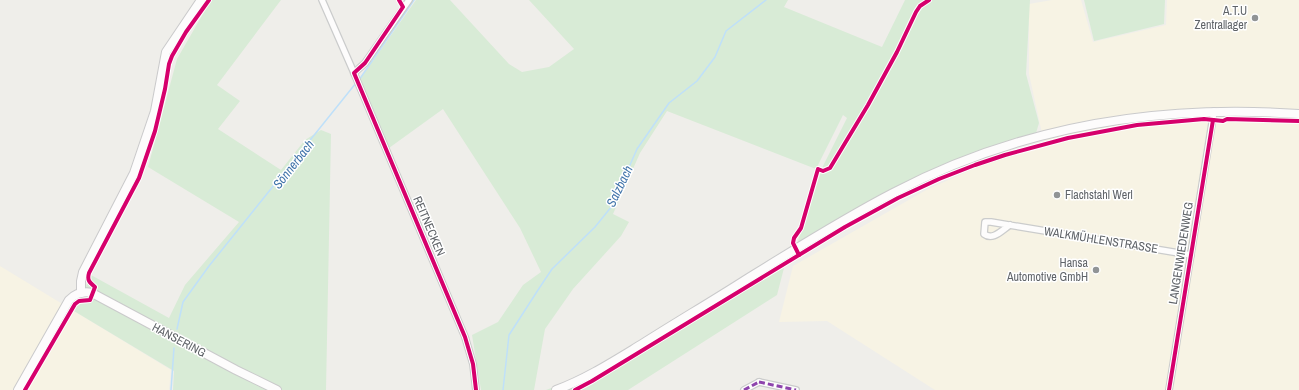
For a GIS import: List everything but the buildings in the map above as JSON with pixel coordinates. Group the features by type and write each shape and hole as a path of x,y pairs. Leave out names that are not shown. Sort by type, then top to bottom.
{"street":[{"path":"18,390 69,300 74,295 81,293 81,281 84,272 134,174 155,111 166,52 201,0"},
{"name":"REITNECKEN","path":"322,0 465,337 473,364 476,390"},
{"path":"355,75 409,0"},
{"path":"556,390 577,381 612,362 842,221 894,192 972,158 1003,147 1073,128 1136,117 1214,111 1299,114"},
{"name":"LANGENWIEDENWEG","path":"1169,390 1214,111"},
{"name":"WALKMÜHLENSTRASSE","path":"1010,225 1191,255"},
{"name":"HANSERING","path":"81,293 92,294 277,390"},
{"path":"744,390 759,382 796,390"},
{"path":"758,390 759,382"}],"shaded area":[{"path":"1052,0 1081,0 1093,42 1166,25 1167,0 1299,0 1299,390 935,390 827,321 779,322 793,266 928,189 982,165 1045,147 1029,74 1029,4"},
{"path":"0,266 171,370 169,390 0,390"}],"green space":[{"path":"211,0 281,0 217,85 240,101 218,129 281,170 305,140 321,130 331,134 326,390 173,390 174,371 74,311 91,275 169,318 185,285 239,222 148,167 177,59"},
{"path":"416,0 450,0 509,64 522,72 549,67 574,49 529,0 788,0 784,7 882,47 905,0 1030,0 1026,74 1039,123 1036,133 957,160 797,244 823,166 847,118 843,115 816,169 667,111 640,153 613,214 629,222 621,236 573,289 545,329 534,390 481,390 472,335 498,322 523,285 541,272 520,228 443,109 389,148 360,79"},
{"path":"1084,0 1165,0 1164,24 1094,41"},
{"path":"784,268 777,295 628,390 546,390 570,381 625,351 732,284"}],"waterway":[{"name":"Sönnerbach","path":"359,80 414,0"},
{"name":"Salzbach","path":"503,390 509,335 552,269 595,227 612,206 637,149 669,103 697,81 715,57 726,31 766,0"},
{"name":"Sönnerbach","path":"177,329 183,302 209,266 356,83"},
{"name":"Sönnerbach","path":"171,390 174,348"}],"marked path":[{"path":"759,382 796,390"},
{"path":"744,390 759,382"}],"cycle path":[{"path":"25,390 75,304 79,301 90,300 95,287 89,281 89,273 139,178 155,131 172,56 186,32 209,0"},
{"path":"399,0 403,7 365,63 354,73 465,337 473,364 476,390"},
{"path":"799,255 793,243 794,238 801,228 818,169 823,171 830,168 868,105 897,52 916,12 920,6 929,0"},
{"path":"575,390 845,227 898,198 939,179 975,165 1005,155 1068,138 1137,125 1204,119 1223,121 1227,119 1299,121"},
{"path":"1169,390 1213,120"}],"place":[{"name":"A.T.U Zentrallager","path":"1255,18"},
{"name":"Flachstahl Werl","path":"1057,195"},
{"name":"Hansa Automotive GmbH","path":"1096,270"}]}
